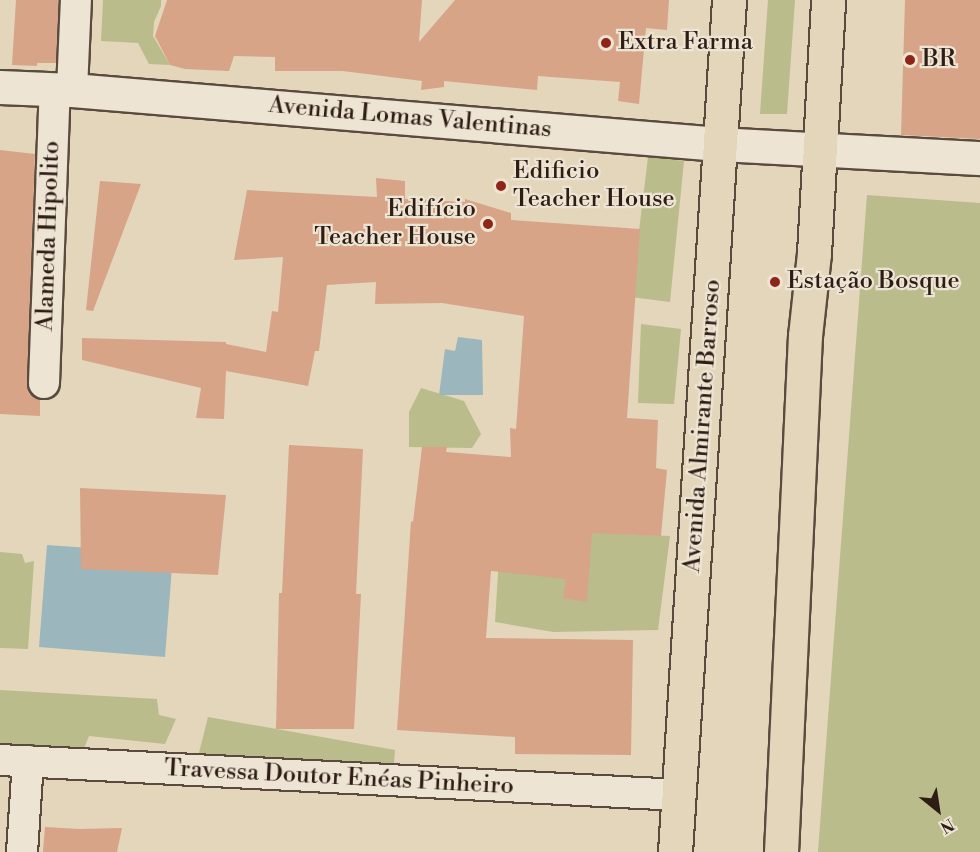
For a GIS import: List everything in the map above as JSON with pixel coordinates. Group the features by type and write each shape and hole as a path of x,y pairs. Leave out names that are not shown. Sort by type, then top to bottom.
{"highway":[{"name":"Avenida Almirante Barroso","path":"675,852 729,0"},
{"path":"781,852 805,336 820,148 828,0"}],"street":[{"name":"Alameda Hipolito","path":"44,383 63,89 76,0"},
{"name":"Avenida Lomas Valentinas","path":"0,87 63,89 720,144 980,158"},
{"name":"Travessa Doutor Enéas Pinheiro","path":"14,761 679,795"},
{"path":"14,761 22,852"}],"green space":[{"path":"103,0 161,0 161,6 154,22 153,36 170,65 149,64 138,43 101,41"},
{"path":"768,0 795,0 787,114 760,114"},
{"path":"648,157 684,161 670,302 631,297"},
{"path":"867,195 980,203 980,852 818,852"},
{"path":"641,324 681,329 674,404 638,403"},
{"path":"421,388 464,401 481,434 472,448 409,447 409,412"},
{"path":"502,510 624,534 670,536 658,630 553,632 495,622"},
{"path":"0,552 22,554 25,563 34,561 28,649 0,648"},
{"path":"0,690 157,699 159,715 176,719 165,744 89,736 81,756 0,754"},
{"path":"208,717 395,750 393,775 196,765"}],"water":[{"path":"458,337 482,340 483,395 439,395 445,349 455,351"},
{"path":"47,545 173,554 165,657 39,647"}],"building":[{"path":"16,0 59,0 56,63 37,63 37,66 12,65"},
{"path":"167,0 422,0 419,42 455,0 669,0 667,30 646,28 639,104 618,101 620,82 538,76 537,90 444,81 444,87 421,90 422,81 342,71 275,71 275,57 234,56 229,71 185,69 170,65 155,36"},
{"path":"905,0 980,0 980,139 901,135"},
{"path":"0,150 35,154 27,382 29,394 40,399 40,416 0,414"},
{"path":"376,178 405,181 405,199 465,202 465,199 511,213 511,220 640,229 627,418 658,420 656,468 667,470 661,536 592,533 587,602 563,598 566,579 491,571 486,638 633,640 631,755 515,754 515,737 397,730 411,521 413,522 422,447 447,447 446,452 511,457 510,428 516,429 524,316 442,303 375,304 376,282 327,285 319,351 315,351 308,386 226,371 224,419 196,418 201,388 82,360 82,338 226,342 226,344 266,352 272,311 278,312 283,257 234,260 247,190 377,197"},
{"path":"100,181 141,184 93,311 86,310"},
{"path":"289,445 363,449 356,594 361,594 354,729 276,729 279,593 282,593"},
{"path":"80,488 226,495 218,575 81,569"},
{"path":"45,827 122,828 117,852 43,852"}],"place":[{"name":"Extra Farma","path":"606,43"},
{"name":"BR","path":"910,60"},
{"name":"Edificio Teacher House","path":"501,186"},
{"name":"Edifício Teacher House","path":"488,224"},
{"name":"Estação Bosque","path":"775,282"}]}
